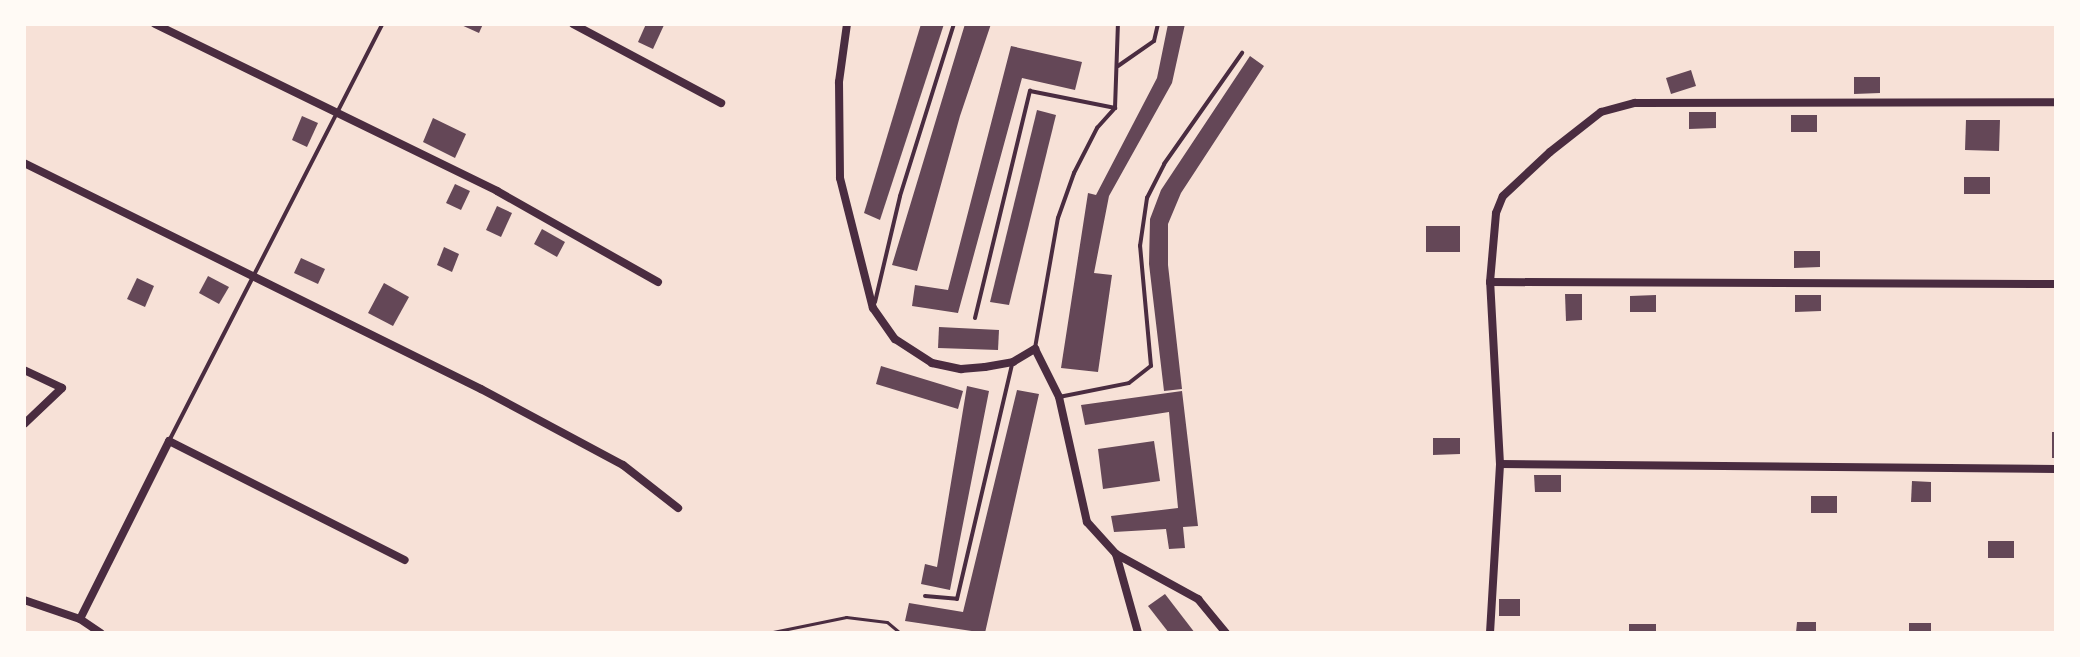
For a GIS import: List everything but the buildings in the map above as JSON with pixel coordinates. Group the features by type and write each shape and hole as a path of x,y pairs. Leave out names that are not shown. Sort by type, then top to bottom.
{"street":[{"path":"155,24 497,191 658,282"},
{"path":"573,24 721,103"},
{"path":"847,24 839,82 840,178 873,308 895,339 932,363 961,369 1013,362 1035,349 1059,397 1087,522 1116,554 1198,599 1226,633"},
{"path":"1490,633 1500,464 1490,282 1496,213 1503,196 1550,152 1601,112 1635,103 2056,102"},
{"path":"24,163 481,389 623,465 678,508"},
{"path":"1490,282 2056,284"},
{"path":"24,370 62,388 24,424"},
{"path":"80,619 169,441 405,560"},
{"path":"1500,464 2056,469"},
{"path":"1116,554 1138,633"},
{"path":"24,600 80,619 101,633"}],"lane":[{"path":"169,441 382,24"},
{"path":"873,308 900,196 954,24"},
{"path":"1035,349 1058,218 1074,173 1097,128 1115,108 1118,24"},
{"path":"1117,67 1154,41 1158,24"},
{"path":"1059,397 1129,383 1151,366 1140,246 1147,198 1164,164 1242,53"},
{"path":"975,318 1030,91 1115,108"},
{"path":"925,596 957,599 1013,362"}],"path":[{"path":"768,633 846,617 887,622 900,633"}]}
